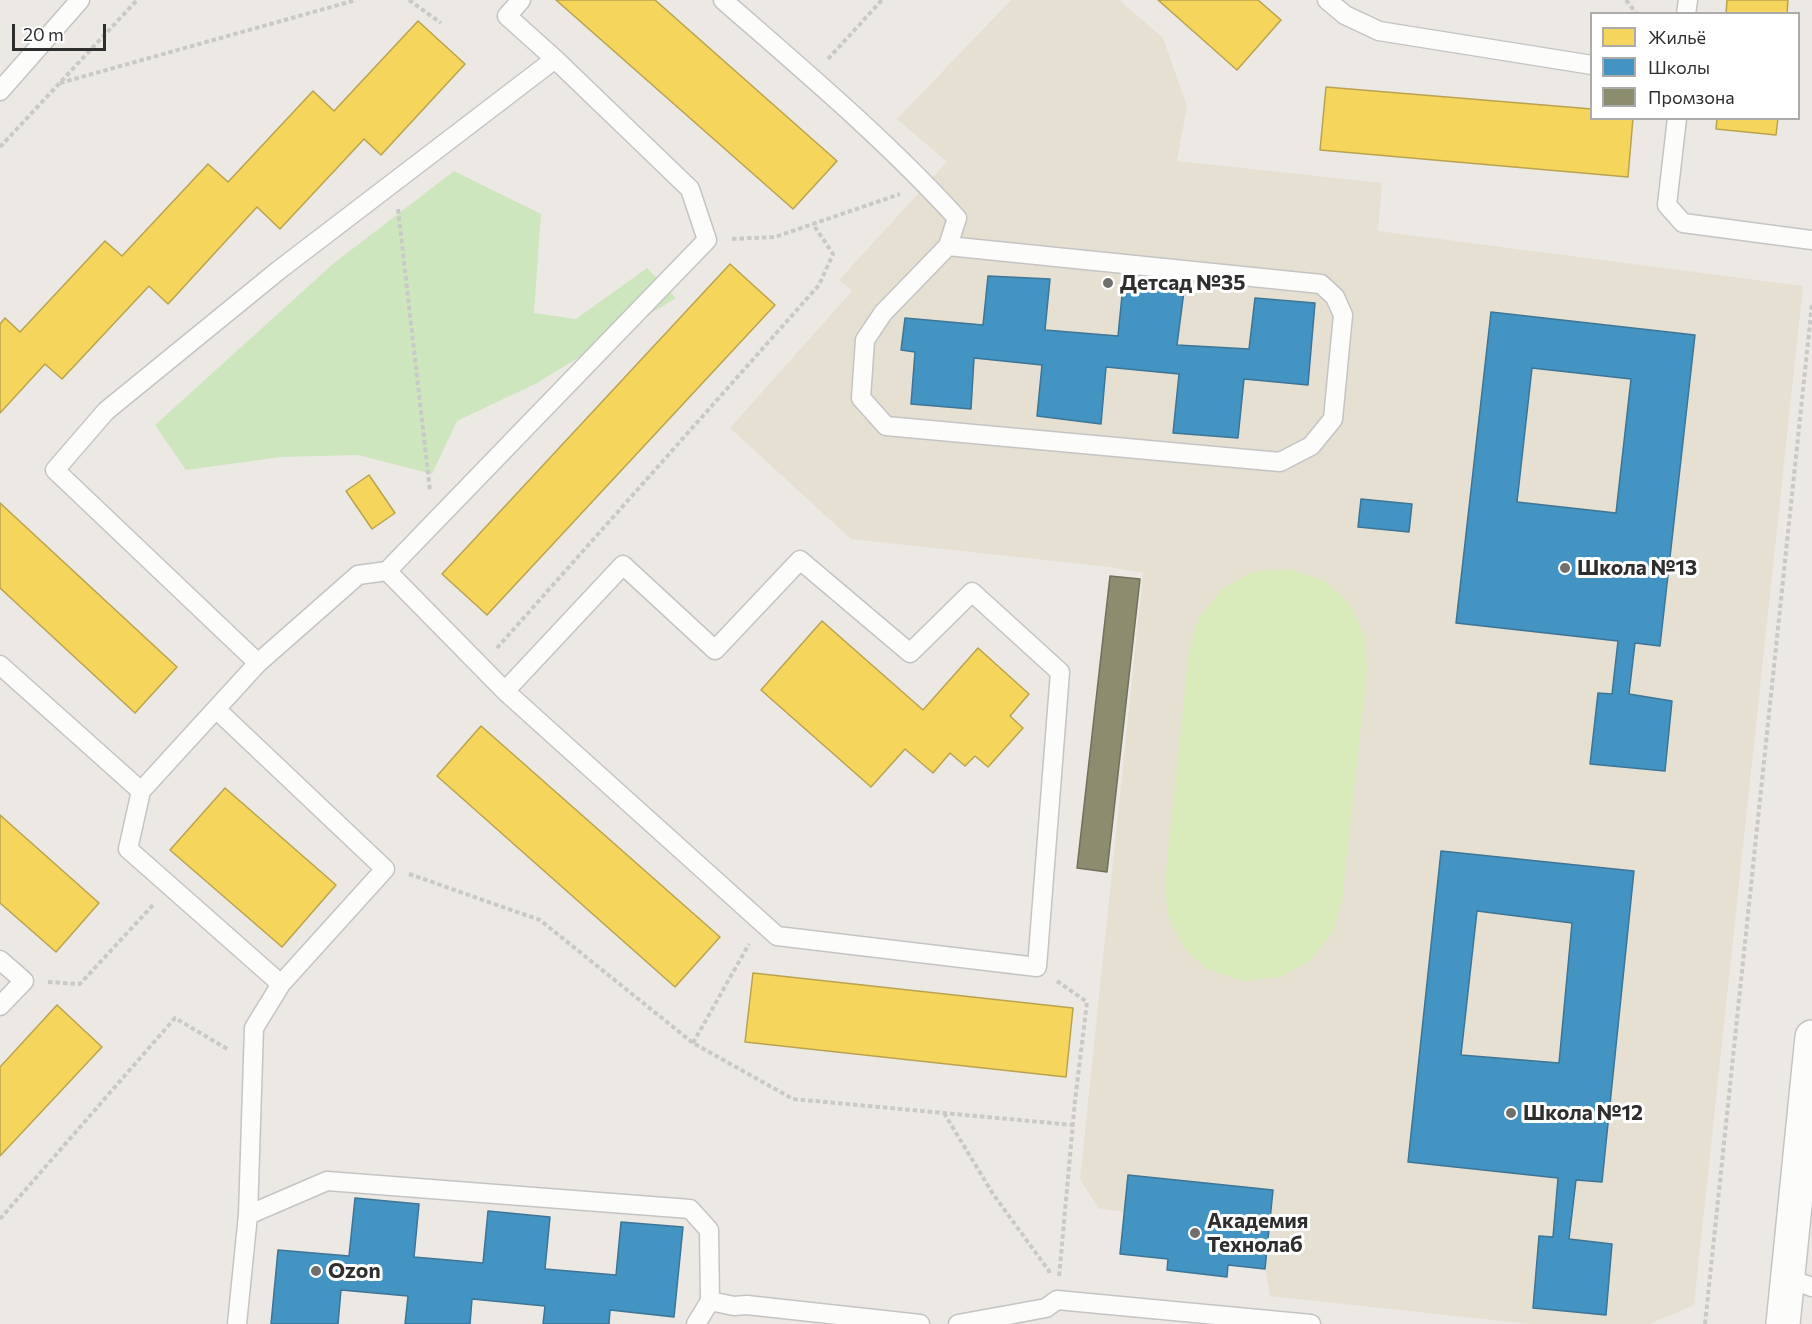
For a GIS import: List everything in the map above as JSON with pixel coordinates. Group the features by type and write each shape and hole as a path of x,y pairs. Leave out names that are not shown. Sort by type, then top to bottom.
{"main road":[{"path":"1783,1324 1800,1282 1812,1037"}],"lane":[{"path":"0,91 80,0"},
{"path":"281,984 128,849 141,791 258,663 358,575 387,571 707,240 690,189 507,16 521,0"},
{"path":"723,0 812,78 927,185 957,218 948,246 883,314 866,340 861,398 886,426 1280,462 1311,446 1333,419 1343,315 1335,297 1321,284 948,246"},
{"path":"1327,0 1345,15 1379,31 1590,65"},
{"path":"258,663 55,470 106,411 279,270 555,59"},
{"path":"1677,120 1667,205 1683,223 1812,240"},
{"path":"387,571 505,691 777,936 1037,967 1060,672 972,592 910,653 800,560 715,650 623,565 505,691"},
{"path":"0,664 141,791"},
{"path":"216,710 386,869 281,984 254,1028 248,1215 237,1324"},
{"path":"0,960 24,981 0,1005"},
{"path":"248,1215 327,1181 690,1209 709,1230 710,1301 696,1324"},
{"path":"958,1324 1046,1308 1057,1300 1133,1316 1311,1324"},
{"path":"710,1301 734,1306 747,1305 920,1324"}],"path":[{"path":"0,147 137,0"},
{"path":"60,83 356,0"},
{"path":"409,0 441,23"},
{"path":"812,78 882,0"},
{"path":"1626,0 1635,12"},
{"path":"395,182 433,523"},
{"path":"707,240 775,237 927,185"},
{"path":"480,666 819,285 833,254 813,224"},
{"path":"1705,1324 1812,304"},
{"path":"406,873 540,920 693,1043 793,1099 1073,1125"},
{"path":"24,981 80,984 171,886"},
{"path":"693,1043 761,922"},
{"path":"1037,967 1087,1002 1057,1300"},
{"path":"0,1219 176,1018 230,1051"},
{"path":"944,1113 993,1194 1049,1271 1057,1300"}],"shaded area":[{"path":"1011,0 1119,0 1163,38 1187,106 1177,161 1382,183 1378,231 1803,286 1694,1305 1650,1324 1529,1324 1270,1296 1265,1269 1124,1212 1098,1208 1080,1179 1143,573 1109,567 851,539 730,428 852,291 839,280 947,162 897,119"}],"green space":[{"path":"454,171 541,214 534,313 576,319 647,268 676,298 537,383 457,421 432,474 358,455 281,457 186,470 155,425 334,263"},
{"path":"1289,569 1325,581 1349,603 1365,637 1367,670 1342,900 1333,932 1310,961 1280,977 1243,981 1207,969 1183,947 1167,913 1165,880 1189,650 1199,617 1222,589 1252,572"}],"building: Жильё":[{"path":"556,0 655,0 837,161 793,209"},
{"path":"1158,0 1258,0 1281,20 1237,70"},
{"path":"1727,0 1788,0 1787,12 1726,12"},
{"path":"418,21 465,64 381,155 364,139 280,229 257,207 168,304 149,286 62,379 45,364 0,413 0,324 5,318 20,332 105,241 122,256 208,164 228,182 313,91 334,111"},
{"path":"1326,87 1590,109 1590,120 1633,120 1628,177 1320,150"},
{"path":"1717,120 1778,120 1776,135 1716,129"},
{"path":"730,264 775,305 487,615 442,574"},
{"path":"369,475 395,513 372,529 346,491"},
{"path":"0,503 177,667 135,713 0,588"},
{"path":"822,621 923,710 978,648 1029,694 1010,716 1023,728 988,767 975,756 965,766 950,753 933,773 905,749 871,787 761,690"},
{"path":"481,726 720,937 675,987 437,776"},
{"path":"225,788 336,885 282,947 170,850"},
{"path":"0,815 99,903 56,952 0,903"},
{"path":"753,973 1073,1008 1066,1077 745,1042"},
{"path":"57,1005 102,1047 0,1156 0,1067"}],"building: Школы":[{"path":"988,276 1050,279 1045,330 1118,336 1123,285 1184,291 1177,345 1249,349 1255,298 1315,303 1308,385 1244,379 1238,438 1173,433 1179,374 1106,367 1101,424 1037,416 1042,365 974,358 971,409 911,404 915,352 901,350 905,318 983,325"},
{"name":"Школа №13","path":"1491,312 1695,335 1660,646 1635,643 1629,694 1672,701 1665,771 1590,764 1598,693 1612,694 1618,641 1456,623","holes":["1532,368 1631,379 1616,513 1517,502"]},
{"path":"1361,499 1412,504 1409,532 1358,527"},
{"name":"Школа №12","path":"1441,851 1634,871 1602,1182 1576,1180 1569,1239 1612,1244 1606,1315 1533,1308 1539,1236 1553,1237 1558,1178 1408,1162","holes":["1477,911 1572,923 1559,1063 1461,1055"]},
{"name":"Академия Технолаб","path":"1128,1175 1273,1190 1265,1269 1228,1265 1227,1277 1167,1270 1168,1259 1120,1254"},
{"path":"355,1198 419,1204 414,1257 483,1263 488,1211 550,1217 545,1269 616,1275 621,1222 683,1227 674,1317 610,1310 609,1324 543,1324 545,1306 472,1299 470,1324 405,1324 408,1296 341,1290 338,1324 271,1324 278,1250 349,1256"}],"building: Промзона":[{"path":"1110,576 1140,579 1107,872 1077,868"}],"place":[{"name":"Детсад №35","path":"1108,283"},
{"name":"Школа №13","path":"1565,568"},
{"name":"Школа №12","path":"1511,1113"},
{"name":"Академия Технолаб","path":"1195,1233"},
{"name":"Ozon","path":"316,1271"}]}
